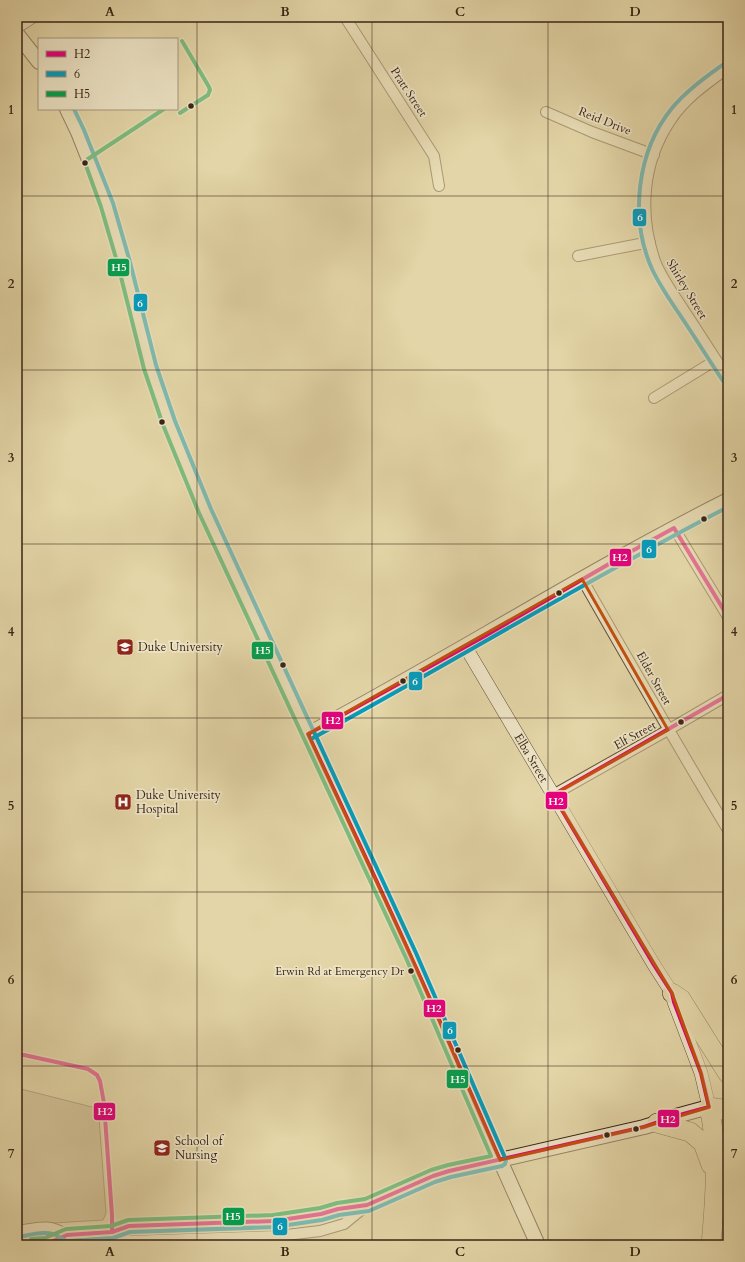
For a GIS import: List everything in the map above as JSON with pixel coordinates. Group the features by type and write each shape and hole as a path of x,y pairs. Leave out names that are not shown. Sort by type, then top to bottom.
{"highway":[{"path":"672,993 681,999 728,1074"},
{"path":"711,1245 715,1156 713,1122 709,1107 722,1109 728,1112"},
{"path":"657,1123 690,1132 703,1143 715,1177"}],"main road":[{"path":"17,34 38,61"},
{"path":"67,110 78,132 106,205 124,263 150,368 169,423 215,535 411,956 464,1080 538,1245"},
{"path":"308,734 674,528 728,500"},
{"path":"500,1160 657,1123 709,1107"}],"street":[{"path":"17,28 34,17"},
{"name":"Pratt Street","path":"345,17 434,156 439,186"},
{"name":"Shirley Street","path":"728,68 700,90 674,116 662,135 654,155 649,171 645,198 646,227 656,262 667,284 728,378"},
{"name":"Reid Drive","path":"546,112 592,132 654,155"},
{"path":"578,256 650,242"},
{"path":"654,398 716,360"},
{"path":"674,528 728,616"},
{"name":"Elder Street","path":"582,580 668,730 728,830"},
{"name":"Elba Street","path":"465,646 672,993 701,1073 709,1107"},
{"name":"Elf Street","path":"553,795 728,695"},
{"path":"31,1245 46,1244 67,1235 112,1232 129,1226 274,1221 320,1214 367,1204 433,1176 449,1171 500,1160"},
{"path":"112,1232 128,1241 272,1237 302,1234 320,1231 344,1224 367,1204"},
{"path":"17,1232 45,1226 58,1229 67,1235"}],"highlighted area":[{"path":"582,579 668,730 553,795 672,993 701,1073 709,1107 644,1127 500,1160 411,956 308,734"}],"shaded area":[{"path":"17,1088 92,1107 97,1111 99,1118 106,1213 103,1220 37,1224 17,1228"}],"transit line":[{"name":"H5","path":"180,113 208,95 210,90 182,41"},
{"name":"6","path":"723,381 666,294 652,269 640,228 639,207 640,186 644,164 660,125 672,108 684,95 725,63"},
{"name":"6","path":"18,1237 49,1233 67,1241 113,1238 130,1232 274,1227 322,1220 339,1215 369,1211 435,1182 502,1166 505,1164 506,1160 416,953 211,509 175,421 156,365 130,262 113,203 74,110"},
{"name":"H5","path":"31,1239 45,1238 66,1229 111,1226 128,1220 273,1215 320,1208 337,1203 365,1199 431,1170 491,1156 406,958 199,513 163,425 144,369 118,265 101,207 85,163 88,159 162,110"},
{"name":"6","path":"311,739 623,563 728,507"},
{"name":"H2","path":"500,1160 434,1008 308,734 483,637 674,528 728,617"},
{"name":"H2","path":"31,1245 46,1244 67,1235 112,1232 129,1226 274,1221 367,1205 433,1176 449,1171 644,1127 709,1107 701,1073 672,993 553,795 728,695"},
{"name":"H2","path":"17,1055 24,1055 88,1069 97,1075 100,1081 104,1103 112,1232"}],"place":[{"name":"Duke University","path":"125,647"},
{"name":"Duke University Hospital","path":"123,802"},
{"name":"Erwin Rd at Emergency Dr","path":"411,971"},
{"name":"School of Nursing","path":"162,1148"}]}
